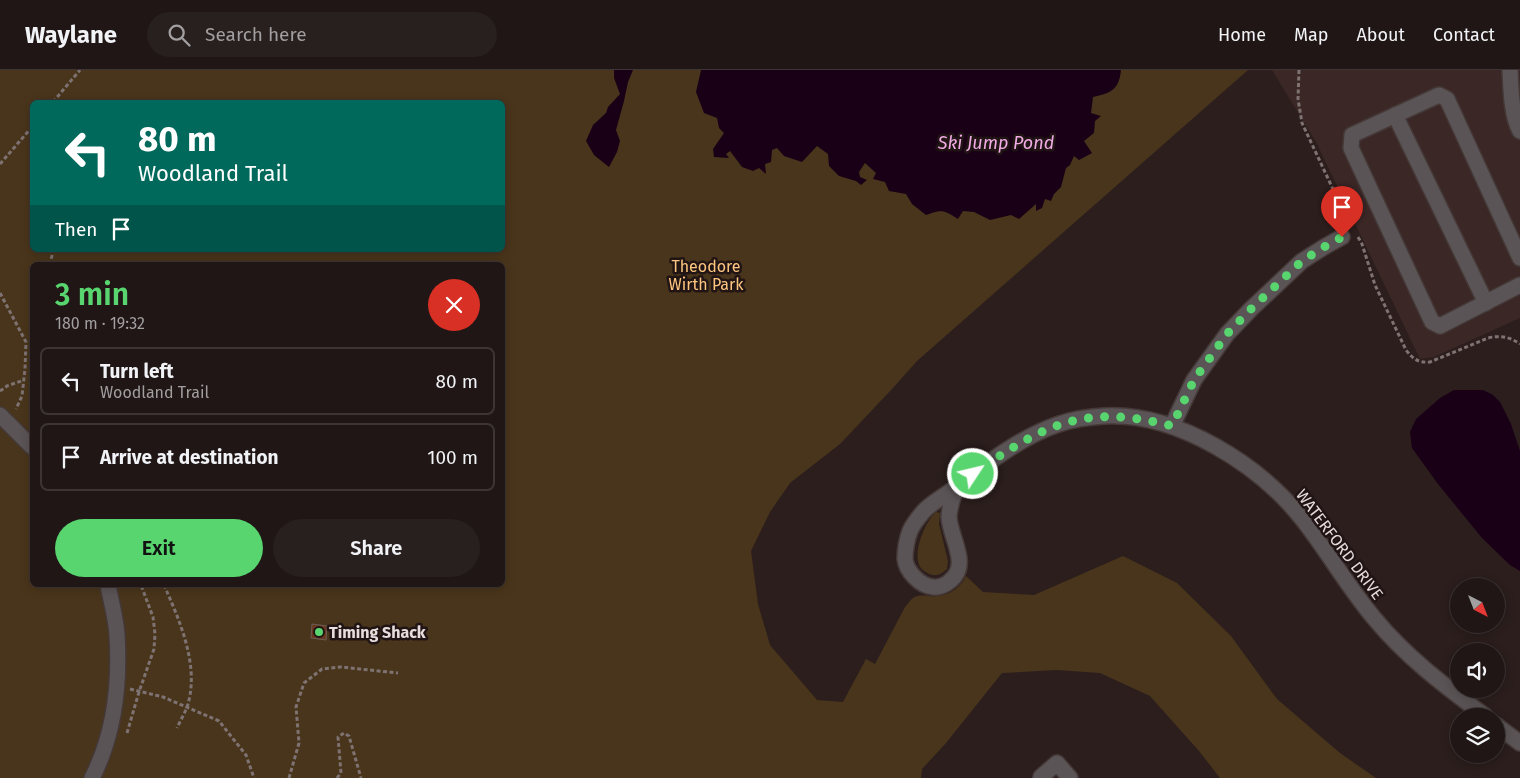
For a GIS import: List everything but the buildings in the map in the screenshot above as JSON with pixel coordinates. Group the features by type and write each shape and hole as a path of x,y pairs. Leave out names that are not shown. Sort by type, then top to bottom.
{"street":[{"path":"1510,70 1511,90 1517,125 1520,131"},
{"path":"1520,258 1447,100 1439,95 1352,134 1351,148 1432,322 1440,326 1520,285"},
{"path":"1395,115 1486,303"},
{"path":"1172,426 1194,380 1227,334 1302,261 1342,237"},
{"name":"WATERFORD DRIVE","path":"957,486 949,514 950,528 960,559 959,572 950,581 934,588 924,584 910,571 905,560 909,533 924,510 957,486 1005,452 1058,424 1082,418 1107,416 1152,421 1172,426 1226,452 1246,465 1277,490 1304,520 1360,601 1397,645 1441,683 1474,708"},
{"path":"3,418 30,445"},
{"path":"92,778 106,742 114,709 117,674 117,634 108,587"},
{"path":"1505,732 1520,743"},
{"path":"1041,777 1057,763 1070,778"}],"path":[{"path":"55,100 80,70"},
{"path":"1299,70 1298,99 1302,123 1338,202 1350,220"},
{"path":"0,164 30,128"},
{"path":"0,293 26,342 22,396 16,410 3,418"},
{"path":"0,391 7,386 24,380"},
{"path":"130,724 154,649 153,617 142,587"},
{"path":"165,587 185,640 191,670 190,698 177,728"},
{"path":"289,778 299,743 296,707 304,683 322,669 341,667 398,673"},
{"path":"131,690 163,697 219,721 246,755 254,778"},
{"path":"337,778 341,773 338,737 344,733 349,736 361,778"}],"shaded area":[{"path":"1272,70 1520,70 1520,318 1434,357 1420,359 1316,142"}],"green space":[{"name":"Theodore Wirth Park","path":"0,70 1248,70 917,361 840,444 790,483 770,512 751,551 758,604 770,645 817,700 843,702 866,659 875,664 905,607 912,599 922,595 937,596 951,592 958,587 966,576 983,592 1034,595 1123,556 1177,583 1231,636 1277,699 1340,753 1376,778 1220,778 1199,751 1150,696 1100,673 1057,670 1002,673 946,743 922,769 921,778 0,778"},
{"path":"936,512 940,513 939,524 948,561 947,569 941,574 934,575 929,574 920,567 918,553 924,530"}],"water":[{"path":"614,70 633,70 628,82 616,130 620,141 617,152 609,167 594,155 586,141 593,125 606,113 608,107 620,94 614,78"},
{"name":"Ski Jump Pond","path":"701,70 1121,70 1118,82 1113,89 1105,94 1093,97 1091,113 1101,116 1095,121 1094,133 1084,141 1092,153 1079,160 1074,156 1070,165 1066,168 1061,187 1054,194 1051,201 1045,199 1042,208 1036,211 1036,204 1019,219 1011,215 990,220 974,212 963,211 958,219 943,211 926,215 912,204 906,194 889,191 885,182 873,179 876,173 865,163 859,172 860,177 867,180 861,185 856,181 839,176 829,166 828,154 817,146 802,162 784,156 777,148 772,150 771,162 765,164 766,174 759,168 753,171 742,167 730,151 726,154 729,158 714,157 713,149 724,133 719,128 717,118 704,113 696,92"},
{"path":"1454,390 1483,390 1493,395 1500,402 1511,424 1520,451 1520,571 1510,565 1482,538 1438,484 1412,448 1410,432 1416,419 1440,398"}],"place":[{"name":"Timing Shack","path":"319,632"}],"route":[{"path":"973,474 1036,434 1058,424 1082,418 1107,416 1152,421 1172,426 1194,380 1227,334 1302,261 1342,237"}]}
